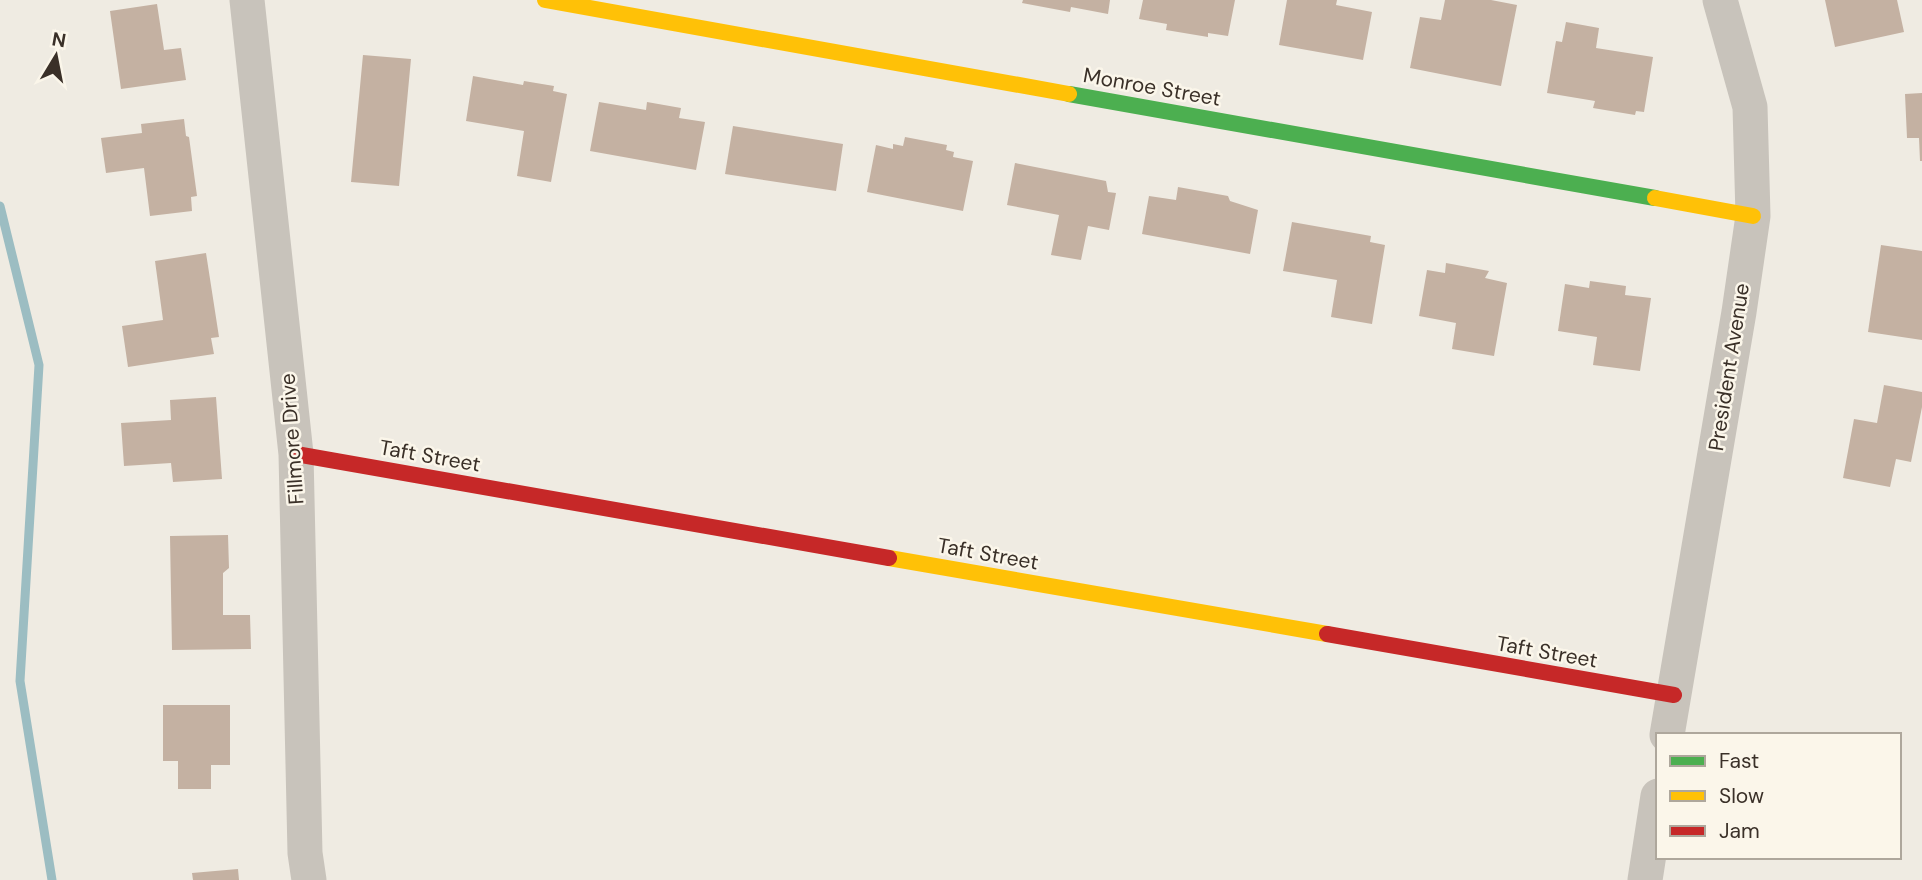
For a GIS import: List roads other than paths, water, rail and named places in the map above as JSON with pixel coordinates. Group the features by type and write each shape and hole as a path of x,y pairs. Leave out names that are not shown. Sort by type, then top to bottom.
{"street":[{"name":"Fillmore Drive","path":"247,0 296,454 305,853 309,880"},
{"name":"Monroe Street","path":"545,0 1753,216"},
{"name":"President Avenue","path":"1667,733 1740,312 1753,216 1750,107 1720,0"},
{"name":"Taft Street","path":"296,454 1674,695"},
{"path":"1644,880 1656,808"}],"waterway":[{"path":"0,206 39,365 20,681 52,880"}]}
